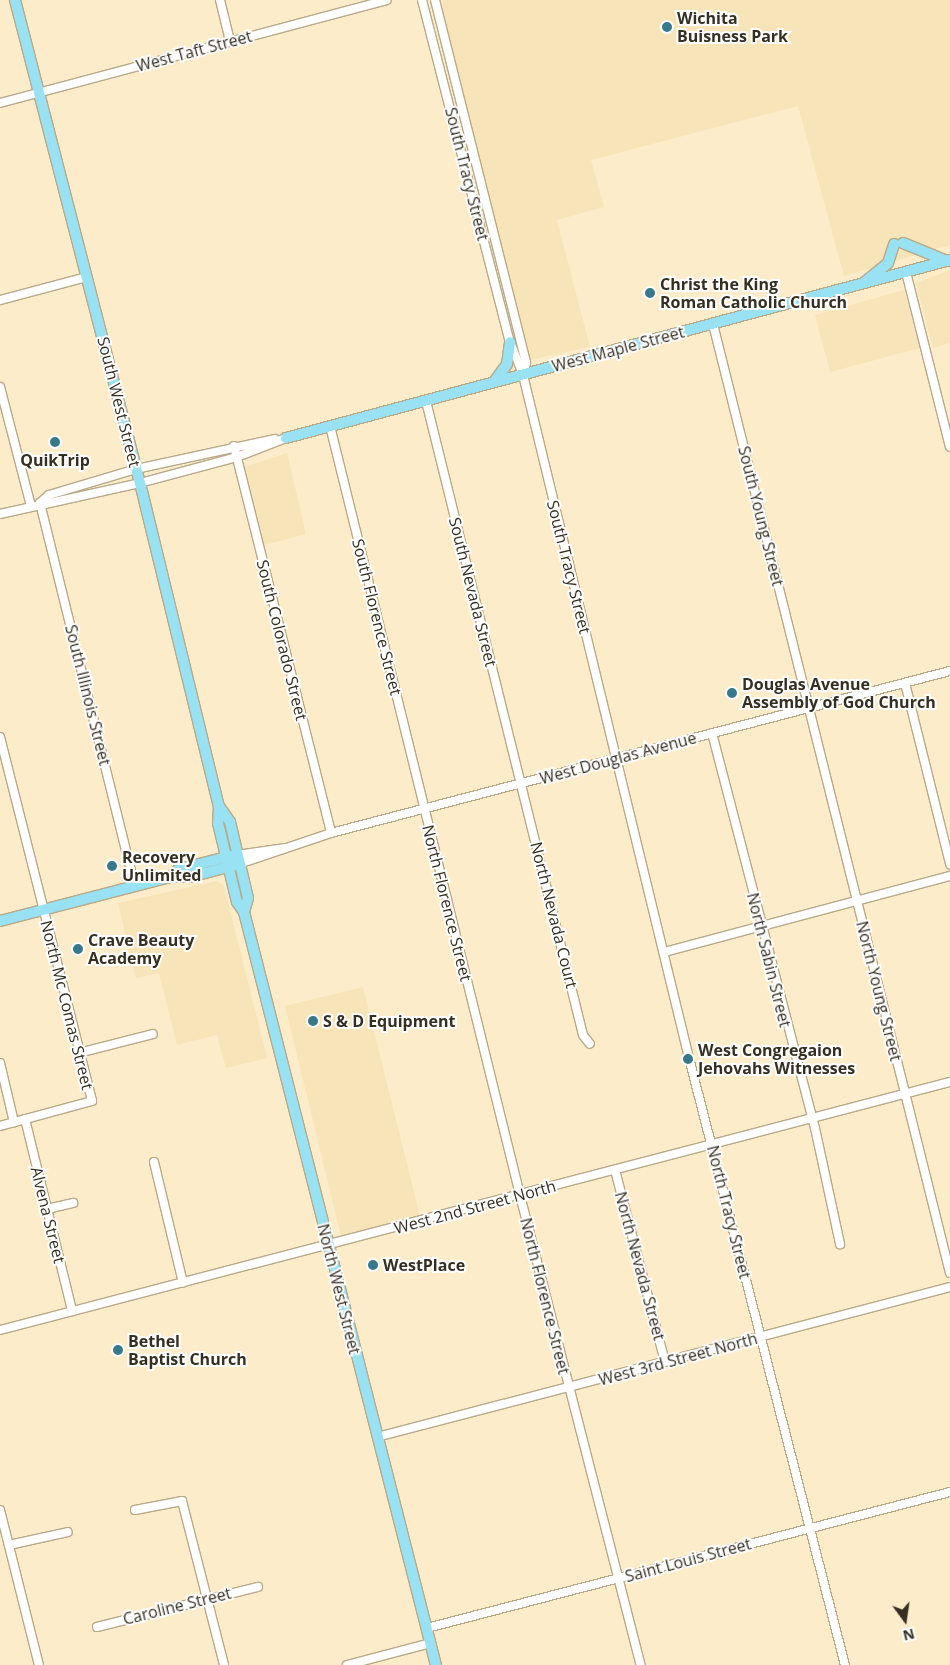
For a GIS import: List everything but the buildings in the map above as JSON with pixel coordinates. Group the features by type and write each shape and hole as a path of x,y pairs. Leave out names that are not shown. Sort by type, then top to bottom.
{"main road":[{"name":"South West Street","path":"15,0 140,483 219,806 227,862"},
{"path":"862,284 888,263 898,243 949,260"},
{"name":"West Maple Street","path":"286,438 949,260"},
{"path":"494,382 508,359 510,342"},
{"name":"South West Street","path":"219,806 230,822 238,859"},
{"name":"West Douglas Avenue","path":"0,921 238,859"},
{"name":"North West Street","path":"238,859 248,898 244,912"},
{"name":"North West Street","path":"227,862 237,902 244,912 436,1665"}],"street":[{"path":"220,0 230,41"},
{"name":"West Taft Street","path":"0,103 387,0"},
{"name":"South Tracy Street","path":"422,0 510,342 523,375 616,759"},
{"name":"South Tracy Street","path":"435,0 526,364 523,375"},
{"path":"906,272 950,447"},
{"path":"0,300 87,277"},
{"name":"South Young Street","path":"713,324 808,708"},
{"path":"0,387 31,506"},
{"name":"South Nevada Street","path":"426,400 521,784"},
{"name":"South Florence Street","path":"330,426 424,809"},
{"name":"West Maple Street","path":"40,503 51,506 140,483 237,457 286,438"},
{"name":"West Maple Street","path":"0,514 40,503 49,495 136,469 234,446 286,438"},
{"name":"South Colorado Street","path":"234,446 331,833"},
{"path":"186,457 189,470"},
{"name":"South Illinois Street","path":"40,503 136,886"},
{"name":"West Douglas Avenue","path":"238,859 287,848 331,833 950,671"},
{"path":"905,683 950,864"},
{"name":"North Young Street","path":"808,708 950,1273"},
{"name":"North Sabin Street","path":"712,733 760,926 811,1118 840,1244"},
{"name":"North Mc Comas Street","path":"0,737 92,1101 25,1119"},
{"name":"North Tracy Street","path":"616,759 760,1337 845,1665"},
{"name":"North Nevada Court","path":"521,784 583,1035 590,1044"},
{"name":"North Florence Street","path":"424,809 568,1387 641,1665"},
{"path":"664,952 950,876"},
{"path":"79,1054 153,1034"},
{"path":"0,1063 14,1122"},
{"name":"West 2nd Street North","path":"0,1330 328,1246 950,1082"},
{"path":"0,1126 25,1119"},
{"name":"Alvena Street","path":"25,1119 72,1311"},
{"path":"154,1162 183,1283"},
{"name":"North Nevada Street","path":"615,1170 666,1362"},
{"path":"47,1209 73,1204"},
{"name":"West 3rd Street North","path":"377,1437 950,1286"},
{"name":"Saint Louis Street","path":"427,1628 950,1492"},
{"path":"135,1510 182,1501 224,1665"},
{"path":"0,1510 39,1665"},
{"path":"9,1545 68,1532"},
{"name":"Caroline Street","path":"97,1626 258,1587"},
{"path":"347,1665 431,1643"}],"shaded area":[{"path":"443,0 950,0 950,245 844,276 798,106 591,160 604,207 557,220 590,347 531,360 526,355 442,15"},
{"path":"950,270 950,343 933,348 916,283"},
{"path":"904,290 920,348 830,372 815,315"},
{"path":"287,453 306,534 264,545 244,467"},
{"path":"217,881 224,886 267,1058 226,1068 217,1035 177,1045 159,973 136,978 118,903"},
{"path":"363,987 420,1216 341,1236 285,1006"}],"place":[{"name":"Wichita Buisness Park","path":"667,27"},
{"name":"Christ the King Roman Catholic Church","path":"650,293"},
{"name":"QuikTrip","path":"55,442"},
{"name":"Douglas Avenue Assembly of God Church","path":"732,693"},
{"name":"Recovery Unlimited","path":"112,866"},
{"name":"Crave Beauty Academy","path":"78,949"},
{"name":"S & D Equipment","path":"313,1021"},
{"name":"West Congregaion Jehovahs Witnesses","path":"688,1059"},
{"name":"WestPlace","path":"373,1265"},
{"name":"Bethel Baptist Church","path":"118,1350"}]}
